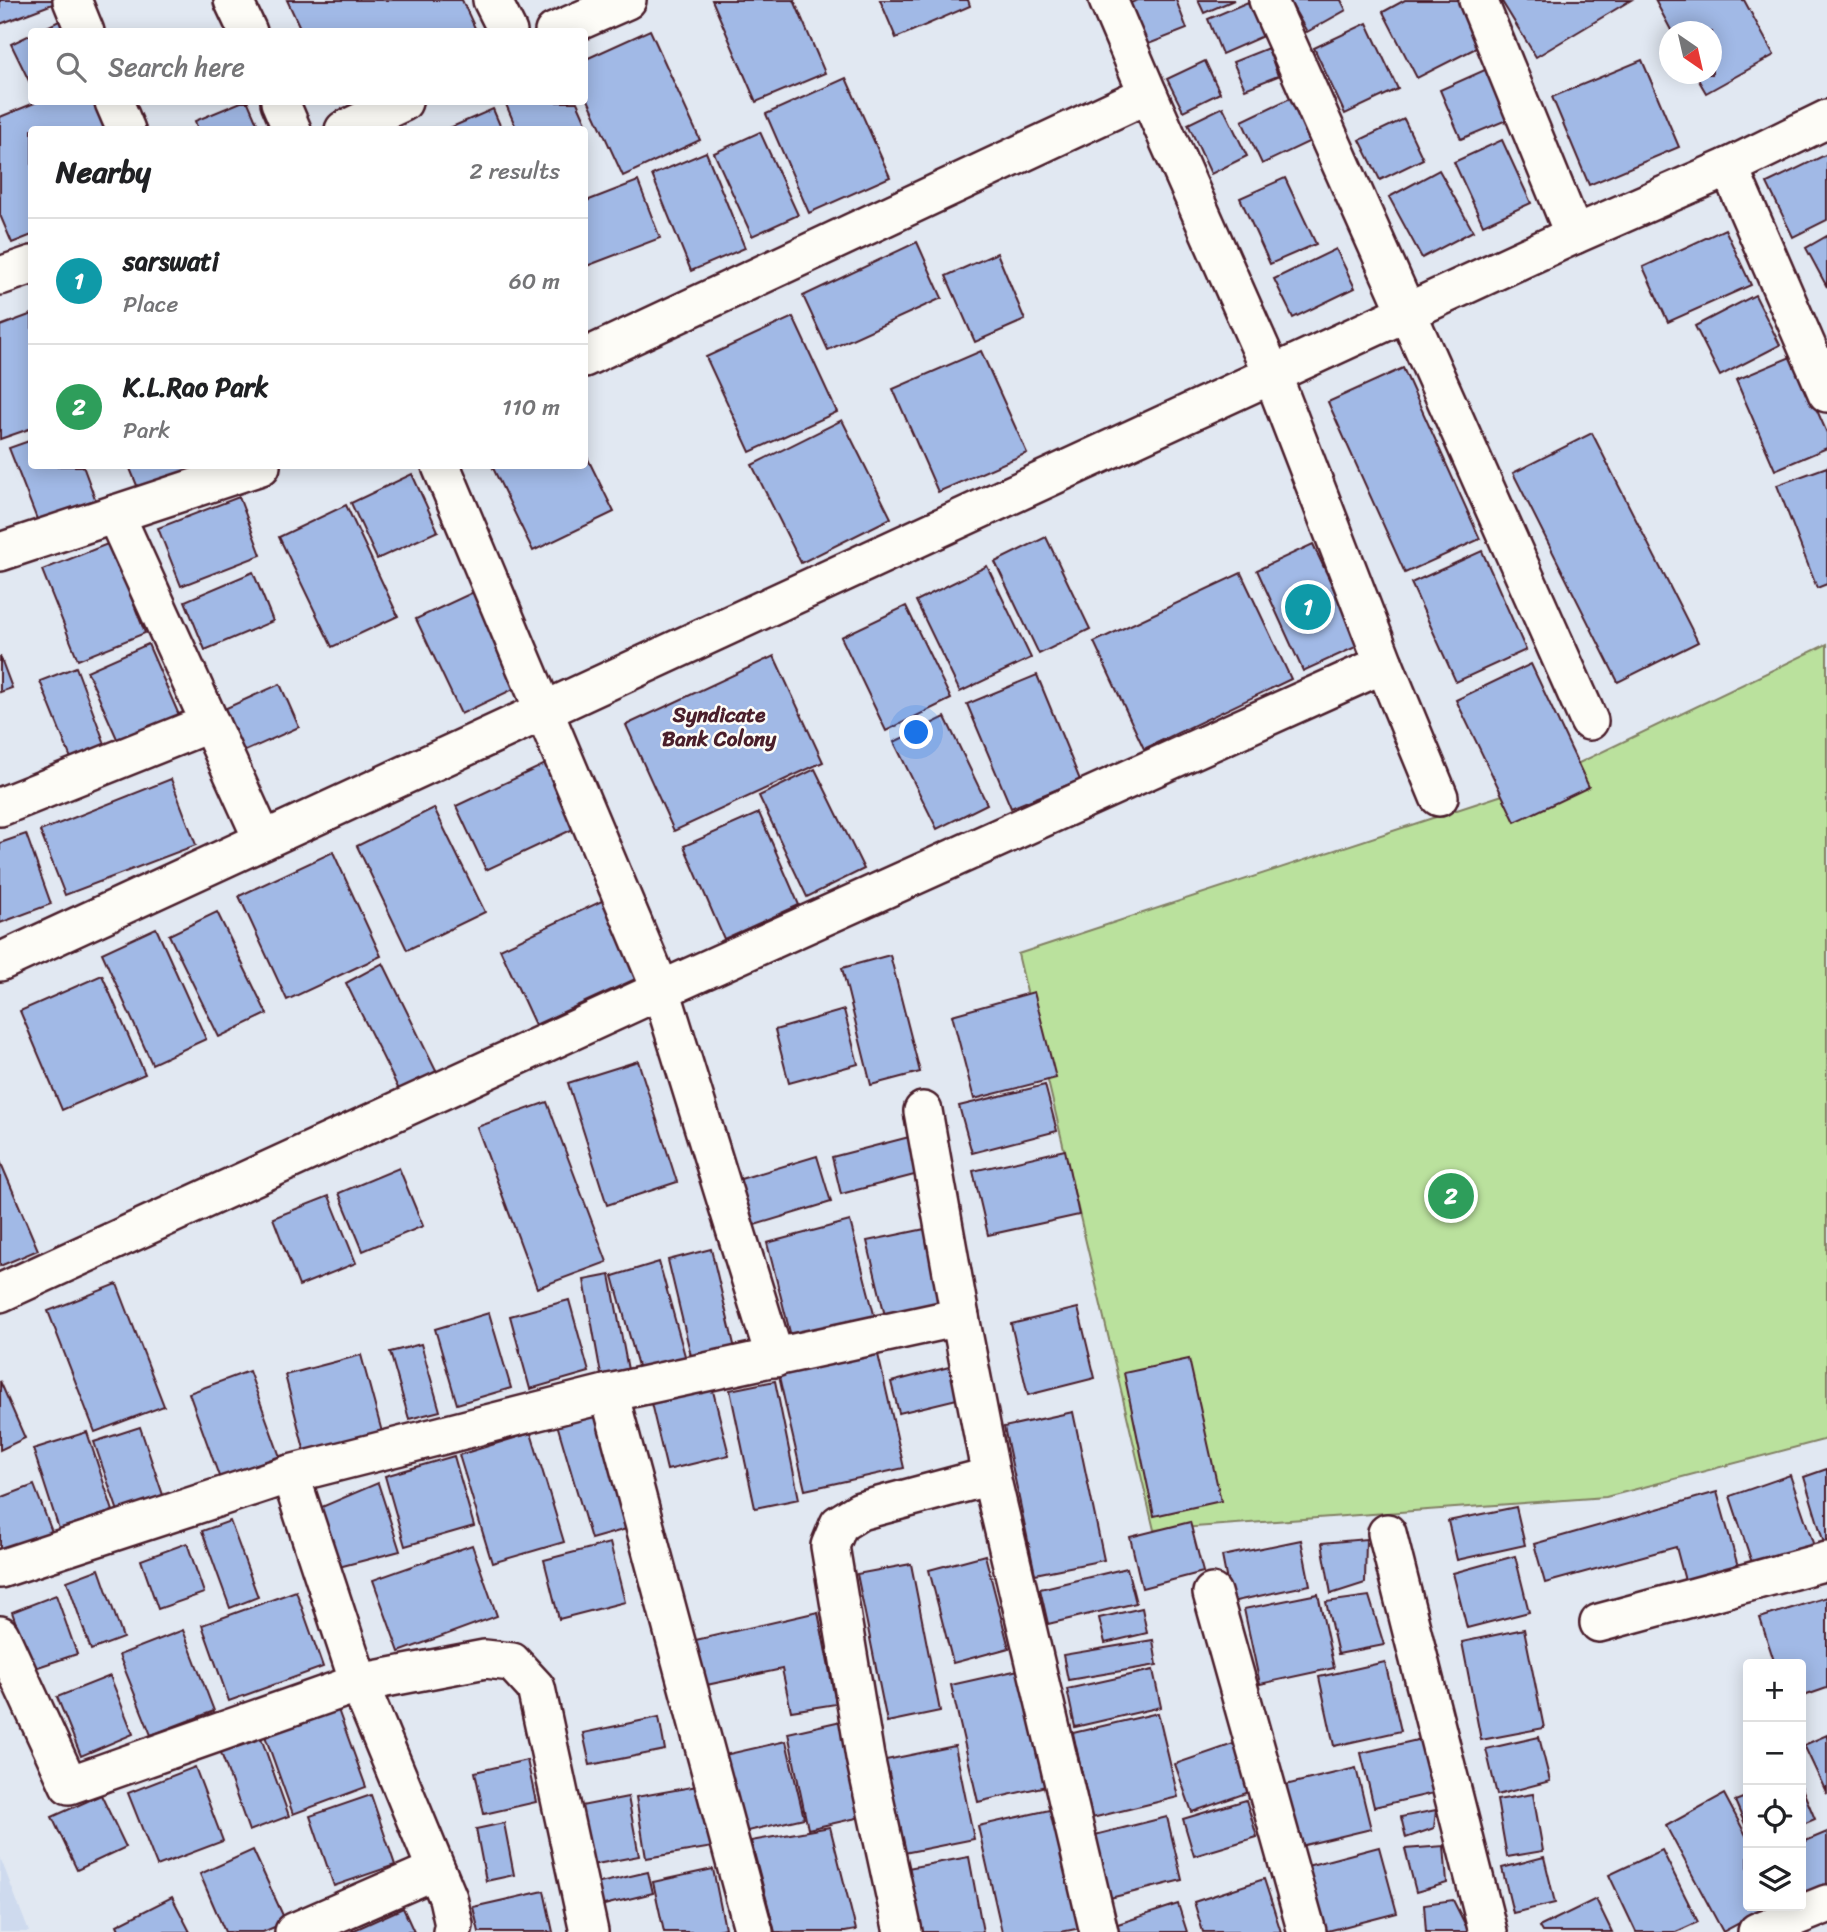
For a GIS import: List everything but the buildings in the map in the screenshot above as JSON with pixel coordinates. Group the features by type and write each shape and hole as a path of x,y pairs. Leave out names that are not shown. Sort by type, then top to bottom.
{"street":[{"path":"72,0 83,28"},
{"path":"233,0 246,28"},
{"path":"492,0 506,28"},
{"path":"563,28 626,0"},
{"path":"1108,0 1272,374 1384,664 1439,797"},
{"path":"1268,0 1589,721"},
{"path":"1478,0 1574,235"},
{"path":"588,356 1148,94"},
{"path":"115,105 124,126"},
{"path":"281,105 290,126"},
{"path":"352,126 397,105"},
{"path":"0,962 1407,311 1729,167 1827,119"},
{"path":"1729,167 1827,393"},
{"path":"0,276 28,266"},
{"path":"0,552 252,469"},
{"path":"442,469 661,990 775,1358"},
{"path":"115,514 263,841"},
{"path":"0,1293 661,990 1384,664"},
{"path":"0,807 210,723"},
{"path":"923,1111 991,1476 1099,1932"},
{"path":"0,1569 290,1474 609,1393 960,1317"},
{"path":"609,1393 754,1932"},
{"path":"290,1474 359,1683 447,1898 454,1925 452,1932"},
{"path":"903,1932 866,1757 830,1546 839,1524 860,1511 991,1476"},
{"path":"1387,1532 1488,1932"},
{"path":"1599,1623 1827,1561"},
{"path":"1212,1593 1307,1932"},
{"path":"0,1634 69,1785 359,1683 485,1659 512,1662 536,1688 589,1932"},
{"path":"294,1932 436,1870"},
{"path":"1757,1932 1827,1904"}],"shaded area":[{"path":"0,1857 29,1932 0,1932"}],"green space":[{"path":"1827,644 1827,1439 1606,1497 1154,1530 1018,954 1533,785"}],"place":[{"name":"sarswati","path":"1308,607"},
{"name":"K.L.Rao Park","path":"1451,1196"}],"district":[{"name":"Syndicate Bank Colony","path":"719,727"}]}
